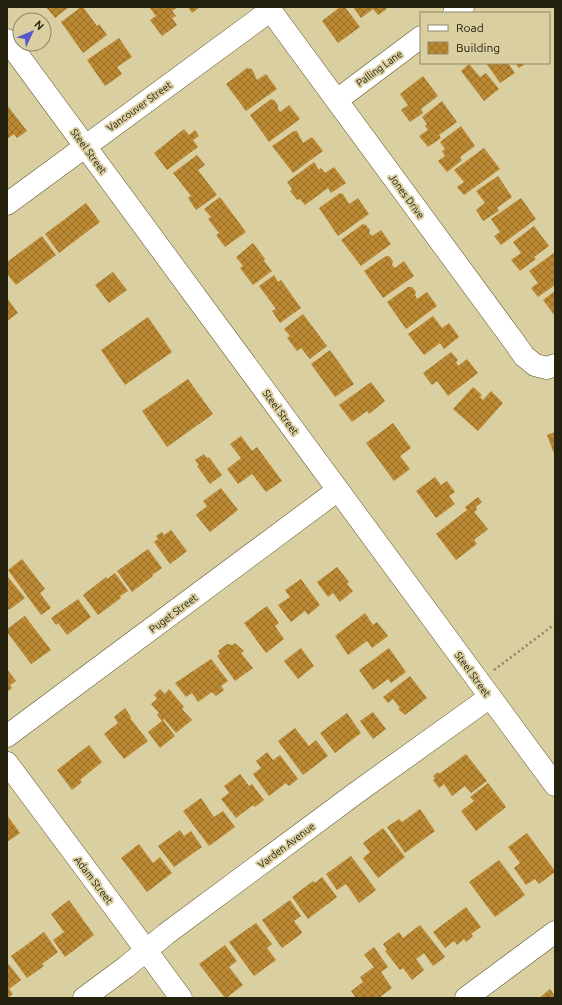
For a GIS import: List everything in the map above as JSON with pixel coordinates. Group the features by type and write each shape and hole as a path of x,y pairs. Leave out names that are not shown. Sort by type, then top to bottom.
{"street":[{"name":"Jones Drive","path":"270,9 524,356 535,365 547,368 555,365"},
{"name":"Vancouver Street","path":"7,204 270,9"},
{"name":"Palling Lane","path":"337,100 420,39"},
{"name":"Steel Street","path":"7,40 555,785"},
{"name":"Puget Street","path":"7,736 338,490"},
{"name":"Varden Avenue","path":"84,998 126,967 166,934 490,696"},
{"name":"Adam Street","path":"7,763 181,998"},
{"path":"466,998 555,932"}],"path":[{"path":"493,670 555,624"}],"building":[{"path":"46,7 69,7 55,18 52,12 50,12"},
{"path":"83,7 97,26 99,24 107,35 83,53 61,22"},
{"path":"149,7 178,7 172,11 176,16 172,18 177,25 162,36 150,20 156,16"},
{"path":"188,7 200,7 192,13"},
{"path":"340,7 345,7 360,27 338,43 322,21"},
{"path":"353,7 385,7 387,9 378,15 373,9 361,18"},
{"path":"119,38 132,57 117,67 122,74 105,86 87,60"},
{"path":"469,64 480,77 486,73 499,89 484,101 461,71"},
{"path":"487,64 509,64 515,73 500,83"},
{"path":"516,64 525,64 519,68"},
{"path":"247,68 252,69 257,80 266,74 277,89 246,111 226,84"},
{"path":"423,76 438,96 421,109 423,113 410,122 401,110 408,105 400,94"},
{"path":"271,99 278,105 280,112 289,105 300,119 269,142 250,115"},
{"path":"442,101 457,122 439,135 441,138 428,147 419,136 428,130 425,126 427,124 422,117"},
{"path":"7,105 27,131 17,138 14,134 7,139"},
{"path":"461,126 475,146 460,157 462,160 447,172 438,161 445,156 442,151 445,149 440,142"},
{"path":"184,129 189,135 195,130 199,136 193,140 198,147 167,170 154,153"},
{"path":"294,131 297,131 303,143 312,137 323,151 293,173 272,146"},
{"path":"484,148 500,169 464,195 457,187 464,182 454,170"},
{"path":"197,155 205,165 198,170 217,195 196,210 188,198 191,196 173,173"},
{"path":"314,162 319,170 321,168 325,173 334,167 346,183 331,193 328,188 305,205 300,199 297,200 290,191 292,189 287,182"},
{"path":"498,176 512,197 497,208 499,211 483,221 476,210 485,203 476,191"},
{"path":"340,193 343,194 349,204 358,198 369,214 338,236 319,208"},
{"path":"220,197 246,232 225,247 216,235 219,233 208,219 211,217 204,209"},
{"path":"521,198 536,219 501,245 494,236 500,232 491,219"},
{"path":"86,203 100,222 59,253 45,234"},
{"path":"363,224 370,230 369,233 372,236 381,230 391,244 361,266 341,240"},
{"path":"534,226 549,246 534,257 536,259 520,271 511,260 521,253 513,242"},
{"path":"42,236 56,255 16,285 7,274 7,262"},
{"path":"253,243 272,271 253,285 240,268 243,266 236,257"},
{"path":"555,252 555,285 538,297 531,288 538,283 529,271"},
{"path":"386,256 389,256 393,261 392,265 395,268 404,261 414,276 383,298 364,271"},
{"path":"113,272 127,290 109,303 95,285"},
{"path":"274,275 278,282 281,280 301,308 280,323 272,311 276,309 259,286"},
{"path":"408,287 412,287 416,292 415,295 417,299 427,292 437,306 406,329 387,302"},
{"path":"555,291 555,316 543,300"},
{"path":"7,298 18,313 7,321"},
{"path":"303,314 327,346 310,359 301,348 297,351 287,338 290,336 284,329"},
{"path":"433,316 442,328 449,323 459,337 444,349 440,343 424,355 408,334"},
{"path":"148,317 172,352 125,385 101,350"},
{"path":"330,350 354,384 335,397 311,364"},
{"path":"451,352 458,360 456,362 458,366 467,359 478,373 448,396 437,381 432,385 423,373"},
{"path":"188,379 213,414 167,447 142,411"},
{"path":"371,382 385,401 369,414 367,411 352,422 339,405"},
{"path":"473,387 482,395 480,397 483,400 491,391 503,403 478,431 453,409"},
{"path":"393,423 411,448 400,456 410,469 394,481 366,443"},
{"path":"555,432 555,456 547,435"},
{"path":"241,436 252,451 257,447 282,481 266,492 252,474 238,484 227,469 241,458 230,444"},
{"path":"204,454 207,458 209,457 222,475 210,484 197,466 199,465 195,460"},
{"path":"435,477 441,485 447,481 455,492 449,496 455,504 436,518 416,491"},
{"path":"221,488 238,510 210,532 196,515 207,506 203,501"},
{"path":"478,497 482,502 476,507 477,510 474,512 488,529 474,540 477,544 456,560 436,534 467,510 465,507"},
{"path":"171,530 187,551 170,564 154,542 158,539 156,536 162,532 164,535"},
{"path":"148,549 162,568 132,592 117,571"},
{"path":"22,559 45,589 40,593 51,608 41,615 8,570"},
{"path":"337,567 349,582 347,584 353,591 340,602 333,593 328,597 317,582"},
{"path":"115,573 128,591 98,615 83,595 106,577 107,579"},
{"path":"8,577 25,598 9,610 7,607"},
{"path":"301,579 320,605 308,615 305,611 291,622 278,605 290,597 285,590"},
{"path":"78,599 91,617 67,635 58,623 56,625 51,618"},
{"path":"267,606 279,623 275,626 284,639 266,653 244,623"},
{"path":"365,613 373,625 377,622 388,636 372,648 367,641 348,655 335,636"},
{"path":"25,616 51,650 31,664 7,632 7,629"},
{"path":"235,643 244,651 241,653 253,668 235,681 217,656 220,653 218,651 227,644 232,645"},
{"path":"301,648 314,666 298,679 284,661"},
{"path":"389,648 406,672 391,683 388,679 373,690 359,670"},
{"path":"211,659 228,681 221,686 224,690 216,696 212,692 198,702 192,693 186,697 175,683"},
{"path":"7,669 16,681 10,685 12,688 7,692"},
{"path":"410,676 427,698 405,715 398,709 400,708 393,699 388,703 383,697"},
{"path":"160,689 165,694 169,689 184,707 182,709 192,720 176,733 164,719 162,721 157,715 159,713 151,704 157,699 154,695"},
{"path":"125,708 131,717 130,718 148,741 124,759 104,734 118,723 114,717"},
{"path":"373,712 386,729 373,739 360,721"},
{"path":"347,713 361,733 335,753 320,733"},
{"path":"163,720 175,736 160,748 148,732"},
{"path":"295,728 309,746 316,740 328,756 303,775 278,741"},
{"path":"89,745 102,762 80,780 82,782 72,790 57,770"},
{"path":"267,752 273,760 280,755 298,779 289,786 286,783 269,796 253,774 261,768 256,761"},
{"path":"466,754 487,781 471,793 465,786 452,796 444,784 439,788 433,780 435,779 433,776 438,772 439,774"},
{"path":"240,774 249,786 252,784 264,800 255,807 253,805 236,818 221,799 229,793 224,786"},
{"path":"488,783 506,807 476,831 461,811 474,801 470,797"},
{"path":"201,798 214,817 223,811 235,827 209,846 183,811"},
{"path":"420,809 435,831 405,853 387,827 399,819 402,822"},
{"path":"7,815 20,833 7,842"},
{"path":"383,828 405,857 378,878 363,858 370,852 363,843"},
{"path":"180,830 184,836 191,831 202,847 174,867 158,846"},
{"path":"527,833 555,871 539,884 535,879 526,885 514,868 520,863 508,847"},
{"path":"139,844 153,863 160,857 172,873 147,892 121,858"},
{"path":"351,856 376,890 359,903 346,884 337,890 326,874"},
{"path":"499,860 525,895 495,917 469,882"},
{"path":"322,877 337,897 308,919 292,897 313,881 315,883"},
{"path":"69,900 94,935 65,957 53,940 64,932 51,914"},
{"path":"290,900 301,916 294,921 302,932 282,948 262,920"},
{"path":"466,907 481,927 471,934 473,936 466,942 464,939 457,945 454,941 445,948 433,932"},
{"path":"256,923 272,944 267,948 276,960 254,976 229,942"},
{"path":"420,925 445,957 433,966 424,953 416,959 424,970 412,980 403,968 400,970 385,951 387,950 383,944 399,932 403,938"},
{"path":"44,932 58,952 42,964 44,966 27,978 11,956"},
{"path":"225,945 237,961 229,967 243,985 226,998 199,964"},
{"path":"374,947 388,967 381,972 392,988 379,998 356,998 351,991 363,982 360,977 374,967 364,955"},
{"path":"7,962 21,980 9,989 13,994 8,998 7,998"},
{"path":"550,989 555,998 539,998"}]}
